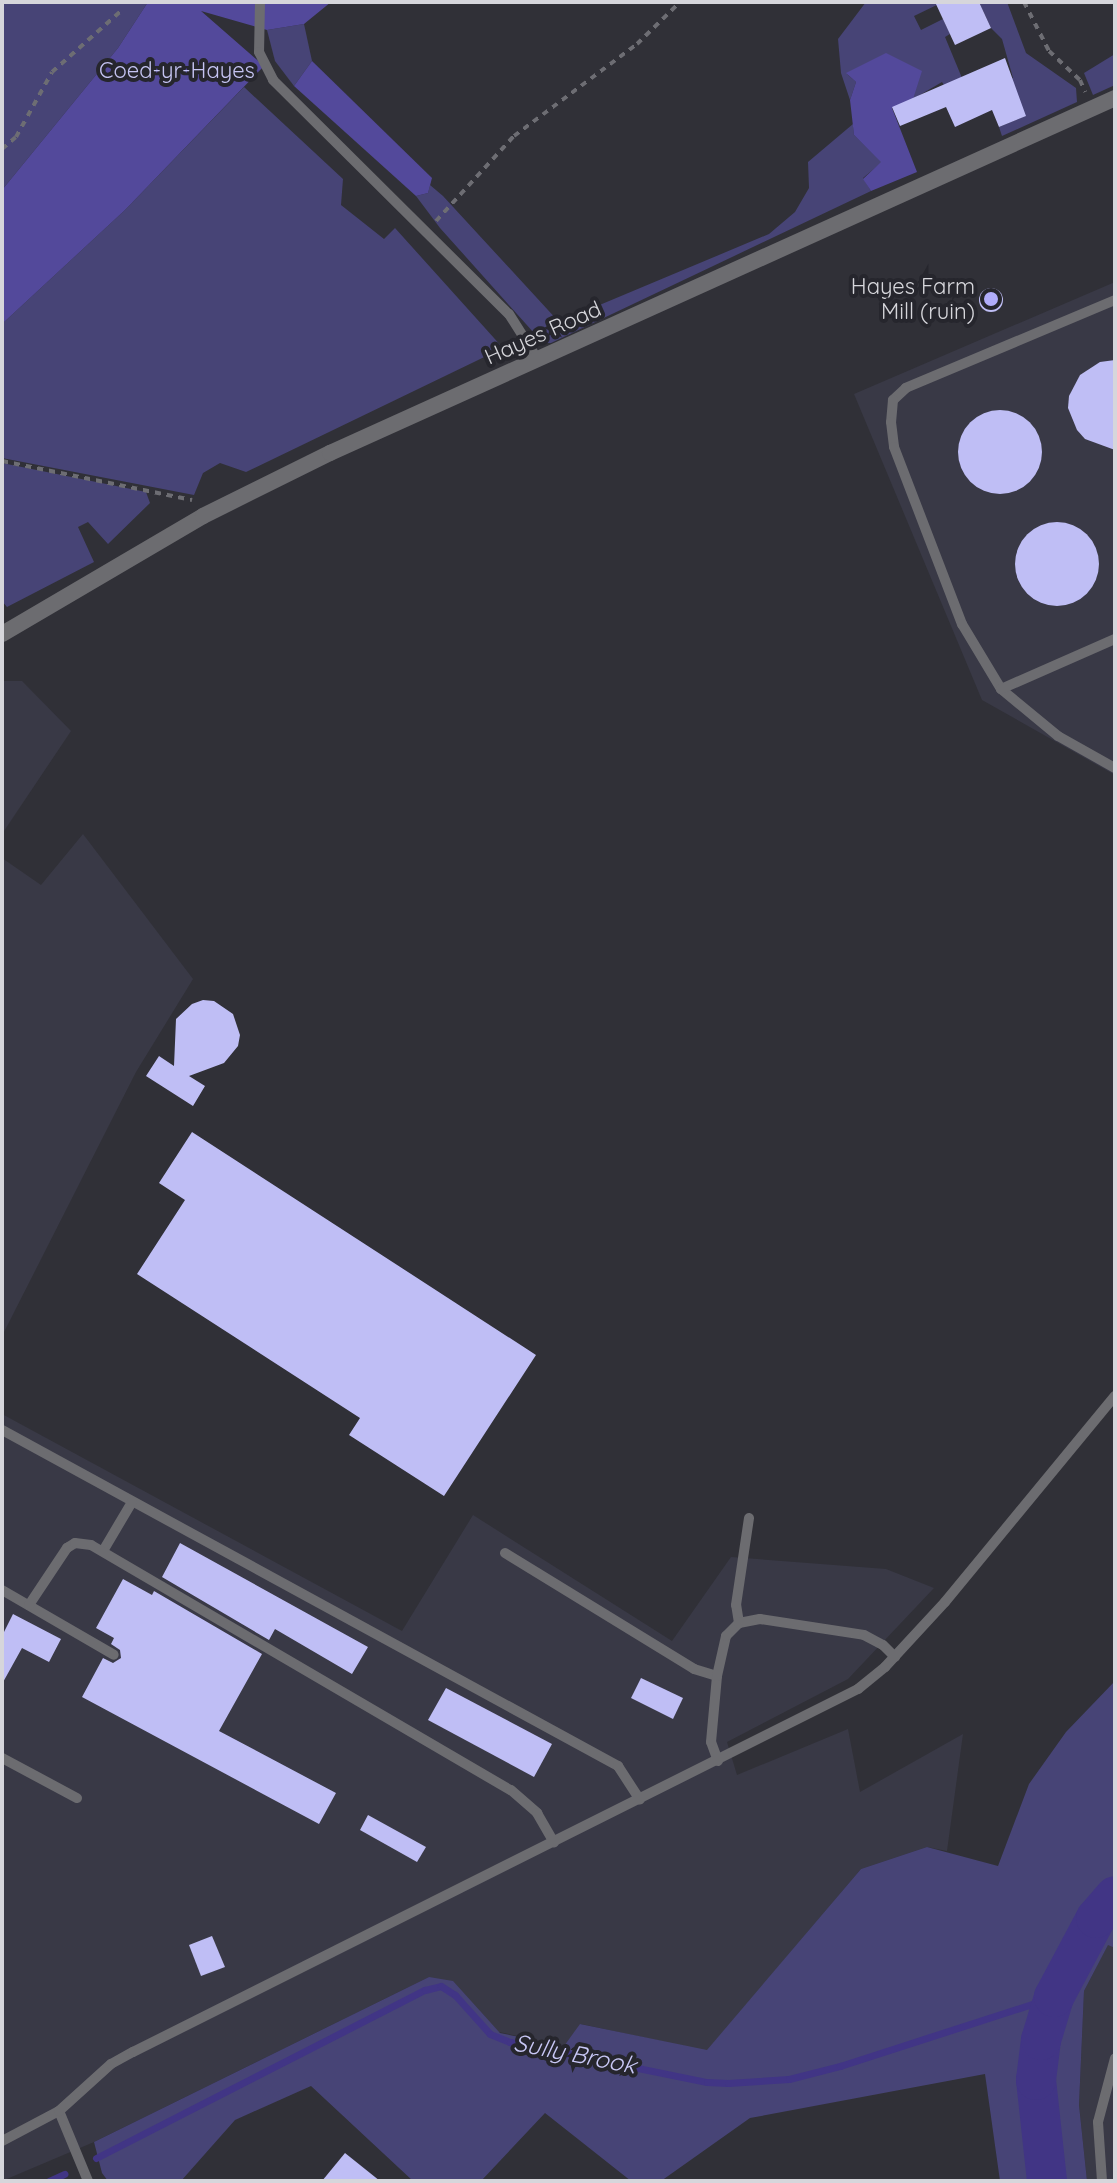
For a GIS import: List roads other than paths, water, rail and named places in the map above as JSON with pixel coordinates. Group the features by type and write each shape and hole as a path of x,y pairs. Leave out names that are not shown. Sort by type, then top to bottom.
{"street":[{"name":"Hayes Road","path":"2,634 203,516 330,453 1115,98"}],"lane":[{"path":"260,2 258,44 268,73 509,314 538,360"},
{"path":"1115,300 906,388 893,400 894,447 962,624 1001,689 1058,736 1115,768"},
{"path":"1001,689 1115,639"},
{"path":"2,2141 59,2111 111,2064 133,2052 858,1689 895,1657 1115,1396"},
{"path":"2,1430 618,1766 640,1800"},
{"path":"103,1551 132,1502"},
{"path":"739,1623 736,1605 749,1518"},
{"path":"29,1605 67,1548 83,1543 103,1551 511,1790 537,1813 554,1843"},
{"path":"505,1553 694,1669 717,1676"},
{"path":"2,1590 114,1655"},
{"path":"718,1761 711,1742 717,1676 726,1636 739,1623 760,1619 864,1635 883,1645 895,1657"},
{"path":"2,1758 77,1798"},
{"path":"1102,2181 1098,2122 1115,2058"},
{"path":"59,2111 88,2181"}],"waterway":[{"path":"1047,2181 1036,2080 1041,2040 1054,1997 1096,1918 1115,1896"},
{"name":"Sully Brook","path":"96,2158 425,1990 441,1986 455,1995 490,2034 510,2042 707,2082 728,2083 789,2079 840,2066 1054,1997"},
{"name":"Sully Brook","path":"49,2181 64,2174"}],"place":[{"name":"Hayes Farm Mill (ruin)","path":"991,299"}],"park label":[{"name":"Coed-yr-Hayes","path":"177,71"}]}
